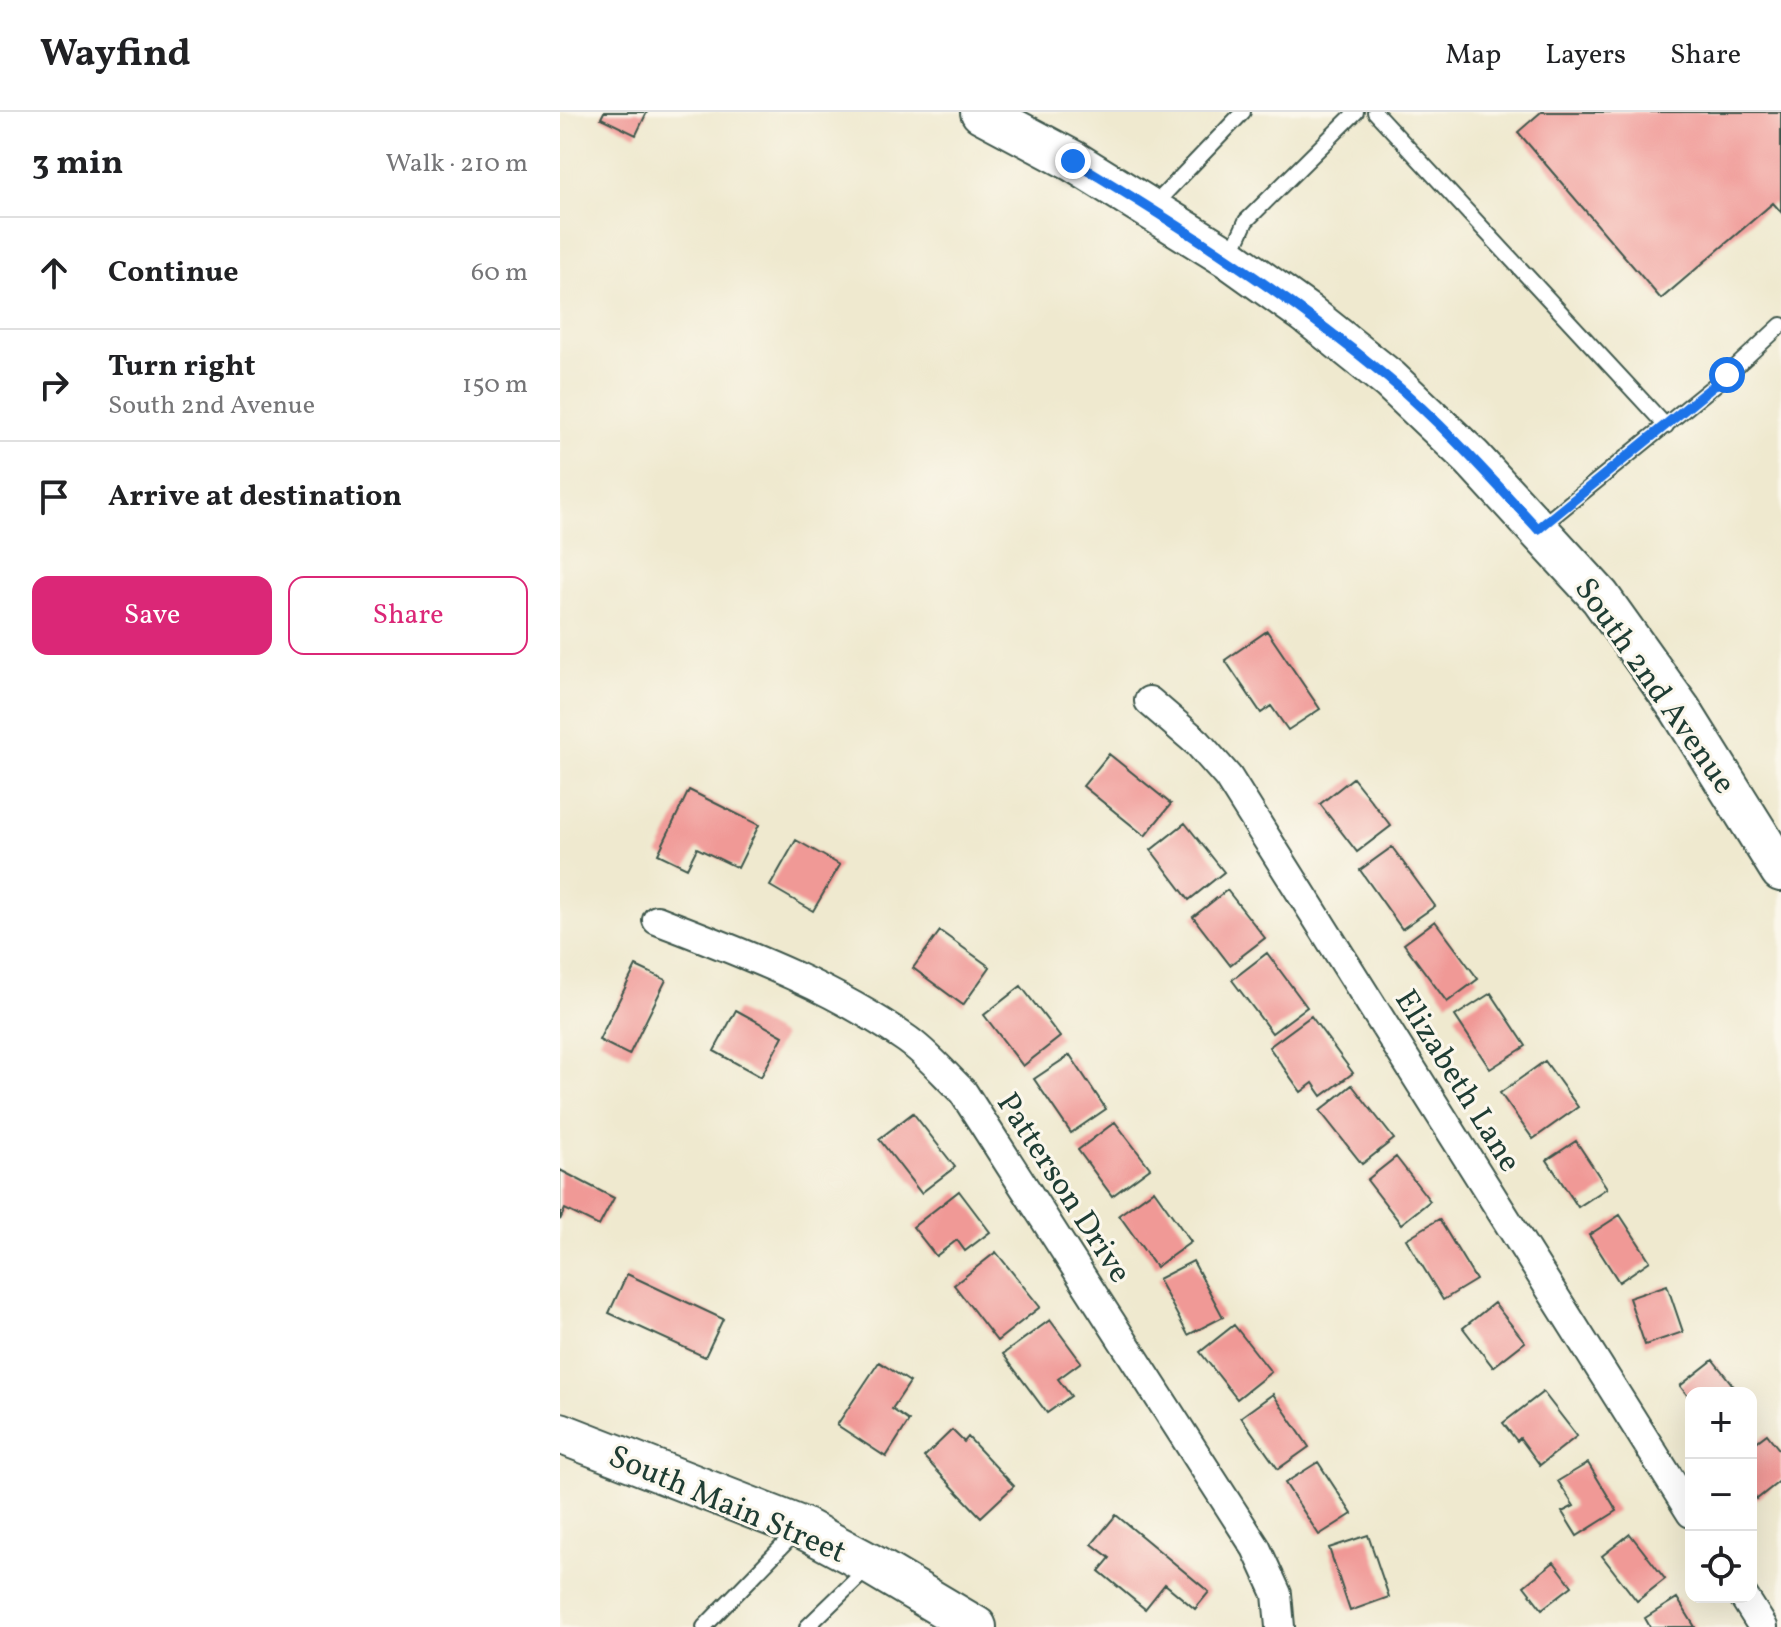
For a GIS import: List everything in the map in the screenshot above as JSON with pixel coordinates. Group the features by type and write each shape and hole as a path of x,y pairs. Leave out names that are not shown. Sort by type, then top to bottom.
{"street":[{"name":"South 2nd Avenue","path":"992,114 1151,208 1306,313 1390,380 1472,458 1600,597 1646,659 1781,871"},
{"name":"Elizabeth Lane","path":"1149,701 1198,743 1228,777 1685,1503"},
{"name":"Patterson Drive","path":"657,920 754,957 850,1004 907,1039 963,1092 1256,1548 1277,1594 1280,1627"},
{"name":"South Main Street","path":"560,1433 801,1527 976,1627"},
{"path":"1748,1603 1763,1627"}],"lane":[{"path":"1151,208 1243,112"},
{"path":"1229,258 1246,221 1356,112"},
{"path":"1375,112 1666,426"},
{"path":"1538,529 1727,375 1781,325"},
{"path":"704,1627 801,1527"},
{"path":"807,1627 872,1565"}],"building":[{"path":"604,112 647,112 636,135 601,118"},
{"path":"1541,112 1781,112 1781,212 1773,203 1661,299 1518,132"},
{"path":"1267,631 1320,709 1288,730 1271,706 1261,713 1225,660"},
{"path":"1109,754 1171,804 1145,836 1083,786"},
{"path":"1353,778 1391,826 1357,852 1320,804"},
{"path":"689,790 759,825 738,868 697,848 687,868 658,854"},
{"path":"1185,823 1224,872 1189,900 1151,850"},
{"path":"796,840 840,865 813,911 770,886"},
{"path":"1392,847 1435,906 1402,929 1360,870"},
{"path":"1227,890 1265,938 1230,965 1193,917"},
{"path":"1435,921 1478,979 1447,1002 1404,944"},
{"path":"940,931 990,967 963,1005 913,968"},
{"path":"1267,953 1307,1007 1272,1033 1232,980"},
{"path":"636,966 666,980 629,1055 599,1040"},
{"path":"1021,986 1060,1037 1023,1066 984,1015"},
{"path":"1491,993 1526,1046 1490,1069 1455,1016"},
{"path":"736,1010 783,1036 761,1077 714,1051"},
{"path":"1311,1016 1353,1073 1322,1096 1313,1083 1301,1092 1269,1047"},
{"path":"1070,1055 1106,1109 1071,1133 1034,1079"},
{"path":"1545,1061 1578,1107 1533,1139 1500,1093"},
{"path":"1352,1085 1394,1139 1362,1164 1320,1111"},
{"path":"913,1113 955,1167 921,1193 879,1139"},
{"path":"1115,1122 1150,1168 1112,1196 1078,1150"},
{"path":"1576,1141 1607,1188 1578,1207 1547,1160"},
{"path":"1396,1157 1430,1201 1401,1224 1367,1180"},
{"path":"560,1170 614,1198 599,1226 565,1209 560,1220"},
{"path":"1154,1190 1191,1242 1156,1267 1119,1215"},
{"path":"959,1191 990,1232 965,1251 957,1240 936,1256 913,1227"},
{"path":"1620,1215 1650,1261 1619,1282 1589,1235"},
{"path":"1439,1219 1476,1280 1443,1300 1406,1239"},
{"path":"996,1252 1040,1307 997,1341 954,1285"},
{"path":"1193,1261 1223,1317 1188,1335 1158,1279"},
{"path":"627,1274 723,1319 705,1357 609,1313"},
{"path":"1667,1285 1683,1332 1645,1345 1629,1298"},
{"path":"1494,1303 1525,1342 1493,1367 1463,1328"},
{"path":"1050,1320 1081,1362 1058,1379 1071,1396 1047,1413 1003,1354"},
{"path":"1234,1325 1271,1372 1237,1399 1200,1352"},
{"path":"1713,1360 1734,1387 1685,1387 1685,1392 1680,1386"},
{"path":"879,1362 910,1382 892,1409 909,1421 886,1457 837,1425"},
{"path":"1543,1392 1577,1436 1540,1465 1520,1438 1517,1441 1503,1423"},
{"path":"1273,1394 1309,1447 1278,1469 1241,1417"},
{"path":"952,1430 964,1442 968,1437 1014,1486 981,1517 924,1457"},
{"path":"1767,1434 1781,1452 1781,1480 1757,1499 1757,1459 1757,1442"},
{"path":"1318,1462 1352,1514 1319,1535 1285,1483"},
{"path":"1588,1463 1617,1511 1577,1536 1562,1512 1574,1506 1558,1481"},
{"path":"1116,1515 1209,1592 1195,1609 1165,1584 1145,1609 1099,1571 1110,1558 1092,1544"},
{"path":"1630,1534 1665,1579 1637,1601 1602,1556"},
{"path":"1368,1535 1389,1597 1350,1611 1329,1548"},
{"path":"1554,1562 1572,1586 1542,1609 1524,1586"},
{"path":"1677,1598 1695,1627 1650,1627 1645,1618"}],"route":[{"path":"1073,161 1229,258 1306,313 1390,380 1472,458 1538,529 1727,375"}]}
